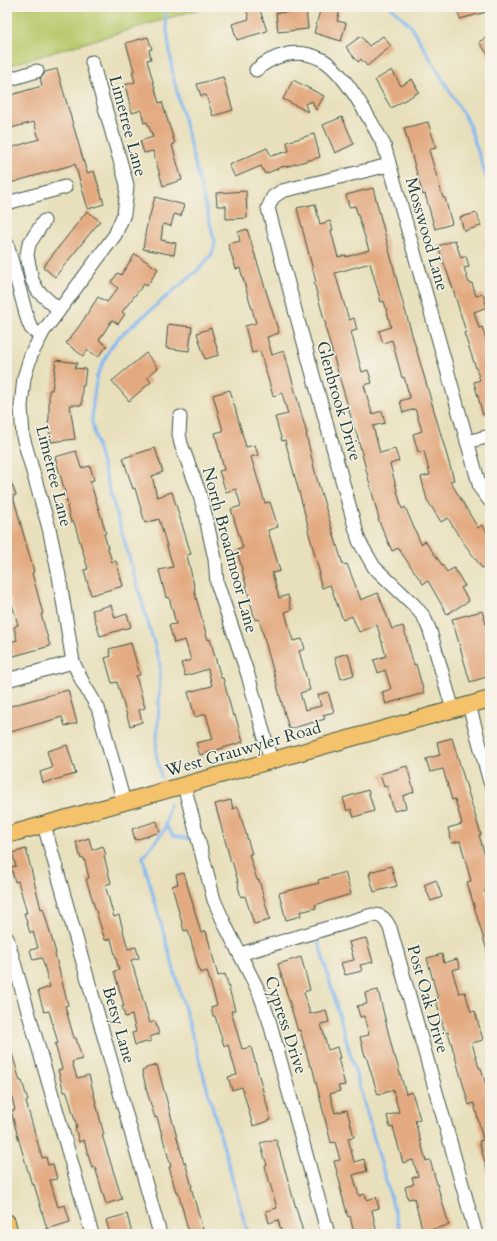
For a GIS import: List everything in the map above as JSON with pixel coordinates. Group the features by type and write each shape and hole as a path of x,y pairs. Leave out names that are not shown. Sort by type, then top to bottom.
{"main road":[{"name":"West Grauwyler Road","path":"7,835 490,699"},
{"path":"7,1222 10,1234"}],"street":[{"name":"Mosswood Lane","path":"256,70 262,64 275,57 294,54 310,55 322,60 336,71 349,86 366,112 384,145 480,488 490,501"},
{"name":"Limetree Lane","path":"92,62 127,185 124,214 115,235 40,336 24,378 21,420 23,437 48,528 59,576 73,662 83,683 98,708 124,802"},
{"path":"7,80 37,71"},
{"name":"Glenbrook Drive","path":"389,165 282,191 273,197 268,208 359,541 374,567 414,605 424,617 430,631 453,710"},
{"path":"7,203 65,187"},
{"path":"44,221 29,244 27,255 32,280 38,291 59,310"},
{"path":"7,244 28,320 31,328 40,336"},
{"name":"North Broadmoor Lane","path":"180,417 179,434 181,444 199,492 205,514 215,559 215,572 220,594 248,675 271,761"},
{"path":"467,442 490,436"},
{"path":"7,680 73,662"},
{"path":"469,705 490,782"},
{"name":"Cypress Drive","path":"184,785 214,900 259,992 269,1020 328,1234"},
{"name":"Betsy Lane","path":"44,825 160,1234"},
{"name":"Post Oak Drive","path":"240,954 372,916 376,915 384,918 390,928 476,1234"},
{"path":"7,938 92,1234"}],"green space":[{"path":"7,7 206,7 7,66"}],"building":[{"path":"259,7 267,31 237,40 232,24 249,19 246,8"},
{"path":"291,7 306,7 308,29 278,32 276,13 291,12"},
{"path":"321,7 336,7 335,9 340,10 337,21 346,23 341,41 314,33"},
{"path":"456,7 490,7 490,11 460,19"},
{"path":"490,35 490,57 479,42"},
{"path":"361,36 369,46 383,36 391,46 367,66 361,59 358,62 346,47"},
{"path":"148,37 152,49 149,50 151,59 147,60 159,103 162,102 175,144 172,145 182,180 163,186 153,151 144,153 140,141 153,137 147,122 144,123 141,110 132,113 125,85 135,82 132,72 134,71 126,43"},
{"path":"57,69 87,173 94,171 104,204 88,209 75,164 7,184 7,149 39,139 34,122 7,129 7,96 42,86 40,78 45,72"},
{"path":"392,70 401,86 412,79 419,92 391,108 375,80"},
{"path":"223,77 233,110 213,116 206,95 201,96 197,84"},
{"path":"293,80 324,96 316,110 312,101 305,104 308,112 283,99"},
{"path":"342,117 354,144 335,153 323,125"},
{"path":"428,122 436,148 429,150 452,224 435,229 425,194 423,195 404,128"},
{"path":"314,134 320,157 285,167 284,166 265,174 261,166 235,177 229,165 267,148 271,156 289,151 287,142"},
{"path":"373,188 401,296 454,480 450,481 478,528 482,525 490,536 490,563 482,568 458,535 448,518 441,522 427,500 421,477 430,475 424,451 418,452 413,434 422,431 415,409 403,413 400,401 410,398 404,377 402,378 392,340 383,343 379,331 391,327 384,301 381,302 370,263 335,273 349,320 354,318 357,330 351,332 362,372 368,370 372,383 364,385 372,414 382,411 385,423 373,426 380,453 395,449 399,461 390,464 402,509 405,507 421,544 425,541 447,572 454,568 465,586 461,588 469,601 447,614 428,581 423,584 398,548 392,551 378,519 356,431 325,327 326,326 314,283 316,282 297,208 315,204 320,224 330,221 338,257 346,255 346,257 369,250 355,206 349,207 346,195"},
{"path":"246,191 247,218 226,219 226,206 217,206 216,193"},
{"path":"155,197 184,205 181,216 174,214 171,226 163,224 161,240 176,243 174,255 143,249 146,229"},
{"path":"87,211 100,221 55,277 43,267"},
{"path":"477,213 481,226 464,231 460,217"},
{"path":"247,229 279,333 267,337 272,355 284,351 307,434 316,476 343,565 347,564 361,600 378,593 392,629 403,626 424,693 386,704 382,692 391,689 385,670 378,673 374,660 386,656 377,625 359,632 352,616 343,620 330,585 322,588 309,529 285,440 282,441 275,417 288,414 282,393 273,396 260,351 252,353 245,326 256,323 240,268 236,269 228,244 240,241 238,232"},
{"path":"455,240 461,258 466,256 469,267 464,268 469,283 472,283 476,296 483,294 487,307 474,312 479,328 482,327 490,351 490,362 485,364 490,382 490,413 483,415 474,382 480,380 464,333 466,332 453,289 438,246"},
{"path":"135,254 158,269 147,286 144,284 122,312 125,314 118,324 112,320 99,340 107,346 98,357 88,350 83,356 66,343 80,325 98,297 107,302 118,288 111,282 118,273 121,275"},
{"path":"168,324 192,327 189,351 166,348"},
{"path":"211,328 219,355 205,359 197,333"},
{"path":"146,353 158,368 147,377 151,382 129,401 112,381"},
{"path":"56,360 78,363 74,368 86,369 84,386 82,386 82,405 70,405 75,439 51,442 48,420 49,390 52,390"},
{"path":"230,390 246,447 255,445 258,455 251,457 265,503 270,502 278,527 268,530 280,571 272,573 279,598 288,595 291,610 285,612 293,641 302,639 305,649 299,651 310,690 300,693 305,710 321,706 318,695 328,692 334,712 323,715 325,719 289,729 259,619 255,620 237,550 243,548 231,509 241,506 236,489 226,492 219,471 224,470 215,433 223,431 213,395"},
{"path":"155,448 163,472 152,476 157,497 172,492 191,554 187,555 194,590 208,640 210,639 221,678 223,678 233,716 235,715 243,742 200,755 196,743 213,739 206,714 195,717 188,692 212,686 208,669 185,676 181,663 191,660 185,640 174,643 169,625 176,624 169,597 166,598 159,570 173,567 159,519 145,523 135,488 133,489 123,458"},
{"path":"76,451 81,468 90,466 94,480 90,481 106,533 104,534 112,562 116,561 123,586 91,595 84,570 88,569 74,522 71,522 65,492 55,457"},
{"path":"7,474 16,495 13,496 34,572 32,573 50,646 14,656 10,642 17,640 14,627 18,625 7,587 7,585 10,584 7,574 7,566 10,566 7,557"},
{"path":"111,605 115,618 127,614 131,627 100,636 92,610"},
{"path":"482,611 490,637 490,676 470,682 452,619"},
{"path":"131,643 140,675 136,676 145,708 139,710 142,722 130,726 117,682 112,683 105,658 111,656 109,649"},
{"path":"348,653 354,675 341,679 335,657"},
{"path":"68,690 77,723 65,726 62,717 7,733 7,707"},
{"path":"452,738 481,835 479,835 490,873 490,888 485,890 490,907 490,954 488,954 467,882 471,881 460,841 452,843 448,828 462,824 455,799 452,800 443,769 430,772 426,759 440,755 437,742"},
{"path":"67,745 76,774 43,783 40,772 52,768 47,751"},
{"path":"407,766 414,792 403,796 406,808 394,811 387,786 384,787 380,774"},
{"path":"368,790 374,811 354,817 351,809 347,811 343,798"},
{"path":"231,800 233,809 238,807 252,854 249,854 257,880 259,880 270,920 254,924 245,896 241,897 239,885 215,804"},
{"path":"157,821 160,832 135,840 132,829"},
{"path":"89,838 92,850 103,846 111,883 105,885 114,917 119,915 128,949 136,947 139,958 131,960 150,1023 155,1021 159,1034 149,1037 151,1041 135,1045 132,1033 136,1032 132,1015 125,1017 122,1006 124,1006 114,971 119,970 111,939 105,940 86,879 89,878 84,858 81,859 76,842"},
{"path":"26,849 41,909 43,908 56,953 68,1005 65,1006 74,1038 76,1038 82,1059 72,1062 77,1078 89,1075 104,1135 102,1135 122,1199 106,1204 95,1167 92,1168 84,1140 79,1142 75,1127 77,1127 67,1092 64,1092 58,1070 62,1069 55,1044 58,1043 49,1011 44,1012 38,991 50,987 42,958 33,960 30,950 38,948 33,932 30,933 24,913 27,913 18,881 15,882 11,867 16,866 12,853"},
{"path":"391,866 397,886 374,892 369,874 371,874 370,872"},
{"path":"345,872 351,894 315,905 316,908 300,912 301,916 286,920 279,893 319,883 318,880"},
{"path":"184,873 201,933 206,931 218,976 225,974 235,1010 231,1011 242,1049 251,1047 271,1120 253,1126 242,1087 232,1090 228,1077 237,1075 228,1045 224,1046 215,1016 213,1016 211,1007 217,1005 207,971 200,973 188,930 184,931 172,886 178,884 176,875"},
{"path":"436,880 442,897 431,901 424,885"},
{"path":"366,938 373,962 360,965 362,971 345,975 341,963 354,960 349,942"},
{"path":"442,954 444,963 457,959 460,968 452,970 459,993 465,992 471,1012 475,1011 483,1040 472,1043 490,1099 490,1172 488,1173 479,1141 483,1140 474,1103 469,1105 448,1032 445,1033 427,958"},
{"path":"301,957 310,990 304,992 310,1014 326,1010 329,1022 321,1024 328,1050 337,1047 340,1058 338,1058 345,1085 338,1086 340,1091 330,1094 335,1113 347,1110 354,1137 348,1138 354,1162 364,1159 367,1171 353,1175 359,1196 365,1194 367,1200 376,1197 379,1208 372,1210 377,1234 354,1234 350,1216 348,1217 340,1188 334,1161 340,1160 335,1142 331,1143 312,1066 310,1066 300,1030 298,1031 278,964"},
{"path":"378,990 394,1056 406,1094 412,1092 420,1119 415,1121 426,1161 430,1160 449,1225 423,1232 414,1198 408,1199 405,1187 414,1184 412,1178 418,1176 413,1160 403,1163 393,1127 390,1128 387,1116 399,1112 393,1090 378,1095 360,1037 369,1035 364,1016 360,1017 357,1006 367,1004 365,993"},
{"path":"7,1043 9,1043 20,1081 22,1081 28,1101 26,1102 42,1158 46,1157 48,1165 53,1164 57,1179 50,1180 58,1207 65,1205 70,1222 47,1229 34,1184 32,1185 11,1111 15,1110 11,1093 7,1094"},
{"path":"157,1065 204,1234 189,1234 178,1191 176,1192 169,1167 171,1167 157,1117 155,1118 148,1095 142,1071 146,1068"},
{"path":"276,1139 303,1232 297,1234 282,1234 278,1220 269,1223 266,1211 277,1208 265,1166 267,1165 260,1143"},
{"path":"127,1214 132,1234 110,1234 106,1220"}],"waterway":[{"path":"161,777 156,753 160,664 98,450 92,422 97,376 109,350 119,337 199,269 212,254 215,243 173,76 164,7"},
{"path":"391,7 411,26 468,122 490,187"},
{"path":"169,804 165,829 143,857 248,1234"},
{"path":"166,825 173,836 190,839"},
{"path":"318,940 401,1234"}]}
